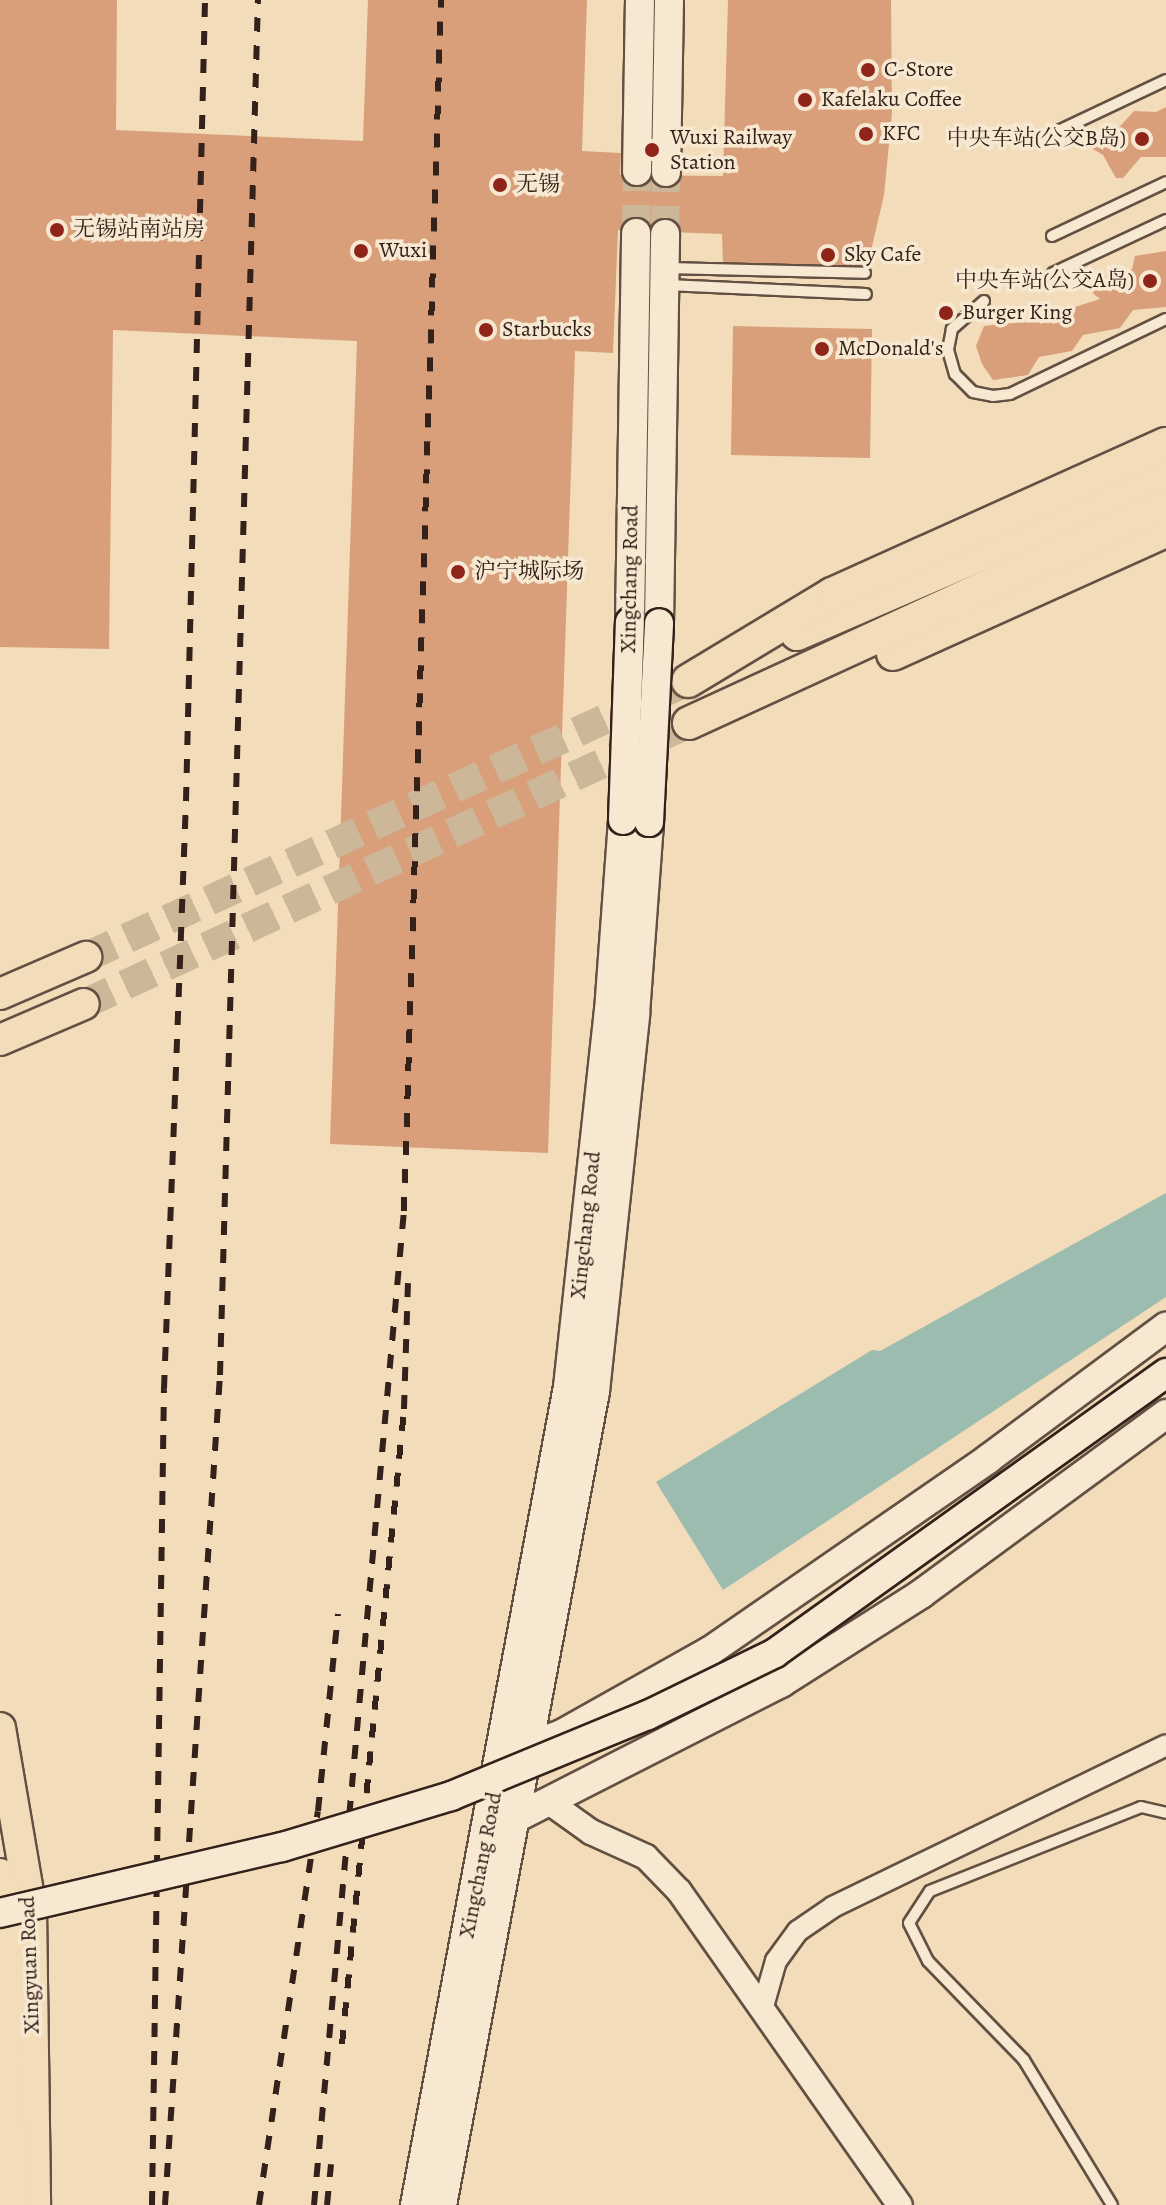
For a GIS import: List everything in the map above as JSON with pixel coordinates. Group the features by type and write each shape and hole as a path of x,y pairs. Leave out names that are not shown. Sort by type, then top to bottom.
{"highway":[{"path":"1166,444 832,594 688,681 1166,474"},
{"path":"1166,504 689,723 816,688 1166,531"}],"main road":[{"path":"637,171 640,0"},
{"path":"666,172 669,0"},
{"name":"Xingchang Road","path":"442,2205 595,1391 635,1014 636,821 630,622 636,233"},
{"name":"Xingchang Road","path":"415,2205 488,1829 568,1387 609,1011 636,821 659,623 665,234"},
{"path":"0,994 86,957"},
{"path":"0,1040 84,1004"},
{"path":"501,1758 562,1734 710,1651 988,1459 1166,1327"},
{"path":"0,1913 282,1847 451,1796 648,1715 775,1653 1166,1373"},
{"path":"488,1829 515,1820 794,1675 921,1594 1166,1414"},
{"name":"Xingyuan Road","path":"0,1728 31,1909 35,2205"},
{"name":"Xingyuan Road","path":"0,1874 6,1911 10,2205"}],"street":[{"path":"762,2010 776,1961 798,1931 833,1907 1166,1745"},
{"path":"549,1802 591,1832 646,1857 679,1891 900,2205"}],"lane":[{"path":"1054,133 1166,80"},
{"path":"1052,236 1166,182"},
{"path":"1053,273 1166,220"},
{"path":"665,276 865,273"},
{"path":"665,276 866,294"},
{"path":"984,301 952,329 948,350 955,374 973,392 993,396 1010,394 1166,319"},
{"path":"1112,2205 1024,2060 928,1961 909,1923 930,1891 1141,1807 1166,1813"}],"shaded area":[{"path":"1166,1193 1166,1297 723,1590 656,1482 872,1350 880,1351"}],"building":[{"path":"0,0 117,0 116,130 363,141 368,0 587,0 582,151 621,153 620,175 723,176 728,0 891,0 892,113 884,195 867,268 723,264 722,234 618,230 613,353 575,351 548,1153 330,1144 357,341 113,330 109,649 0,647"},
{"path":"1166,107 1166,157 1141,157 1123,178 1116,178 1103,155 1088,146 1093,134 1113,134 1134,111 1156,112"},
{"path":"1166,251 1166,307 1133,310 1120,328 1083,335 1072,351 1039,357 1028,375 993,380 982,364 976,346 984,326 1031,321 1100,299 1086,288 1090,278 1124,275 1132,269 1135,256"},
{"path":"733,326 872,329 870,458 731,455"}],"tunnel":[{"path":"636,233 637,171"},
{"path":"665,234 666,172"},
{"path":"86,957 688,681"},
{"path":"84,1004 689,723"}],"railway":[{"path":"152,2205 164,1389 186,801 205,0"},
{"path":"165,2205 220,1375 258,0"},
{"path":"314,2205 404,1211 441,0"},
{"path":"342,2044 404,1409 408,1283"},
{"path":"259,2205 318,1811 338,1614"},
{"path":"327,2205 331,2164"}],"place":[{"name":"C-Store","path":"868,70"},
{"name":"Kafelaku Coffee","path":"805,100"},
{"name":"KFC","path":"866,134"},
{"name":"中央车站(公交B岛)","path":"1142,139"},
{"name":"Wuxi Railway Station","path":"652,150"},
{"name":"无锡","path":"500,185"},
{"name":"无锡站南站房","path":"57,230"},
{"name":"Wuxi","path":"361,251"},
{"name":"Sky Cafe","path":"828,255"},
{"name":"中央车站(公交A岛)","path":"1150,281"},
{"name":"Burger King","path":"946,313"},
{"name":"Starbucks","path":"486,330"},
{"name":"McDonald's","path":"822,349"},
{"name":"沪宁城际场","path":"458,572"}]}
